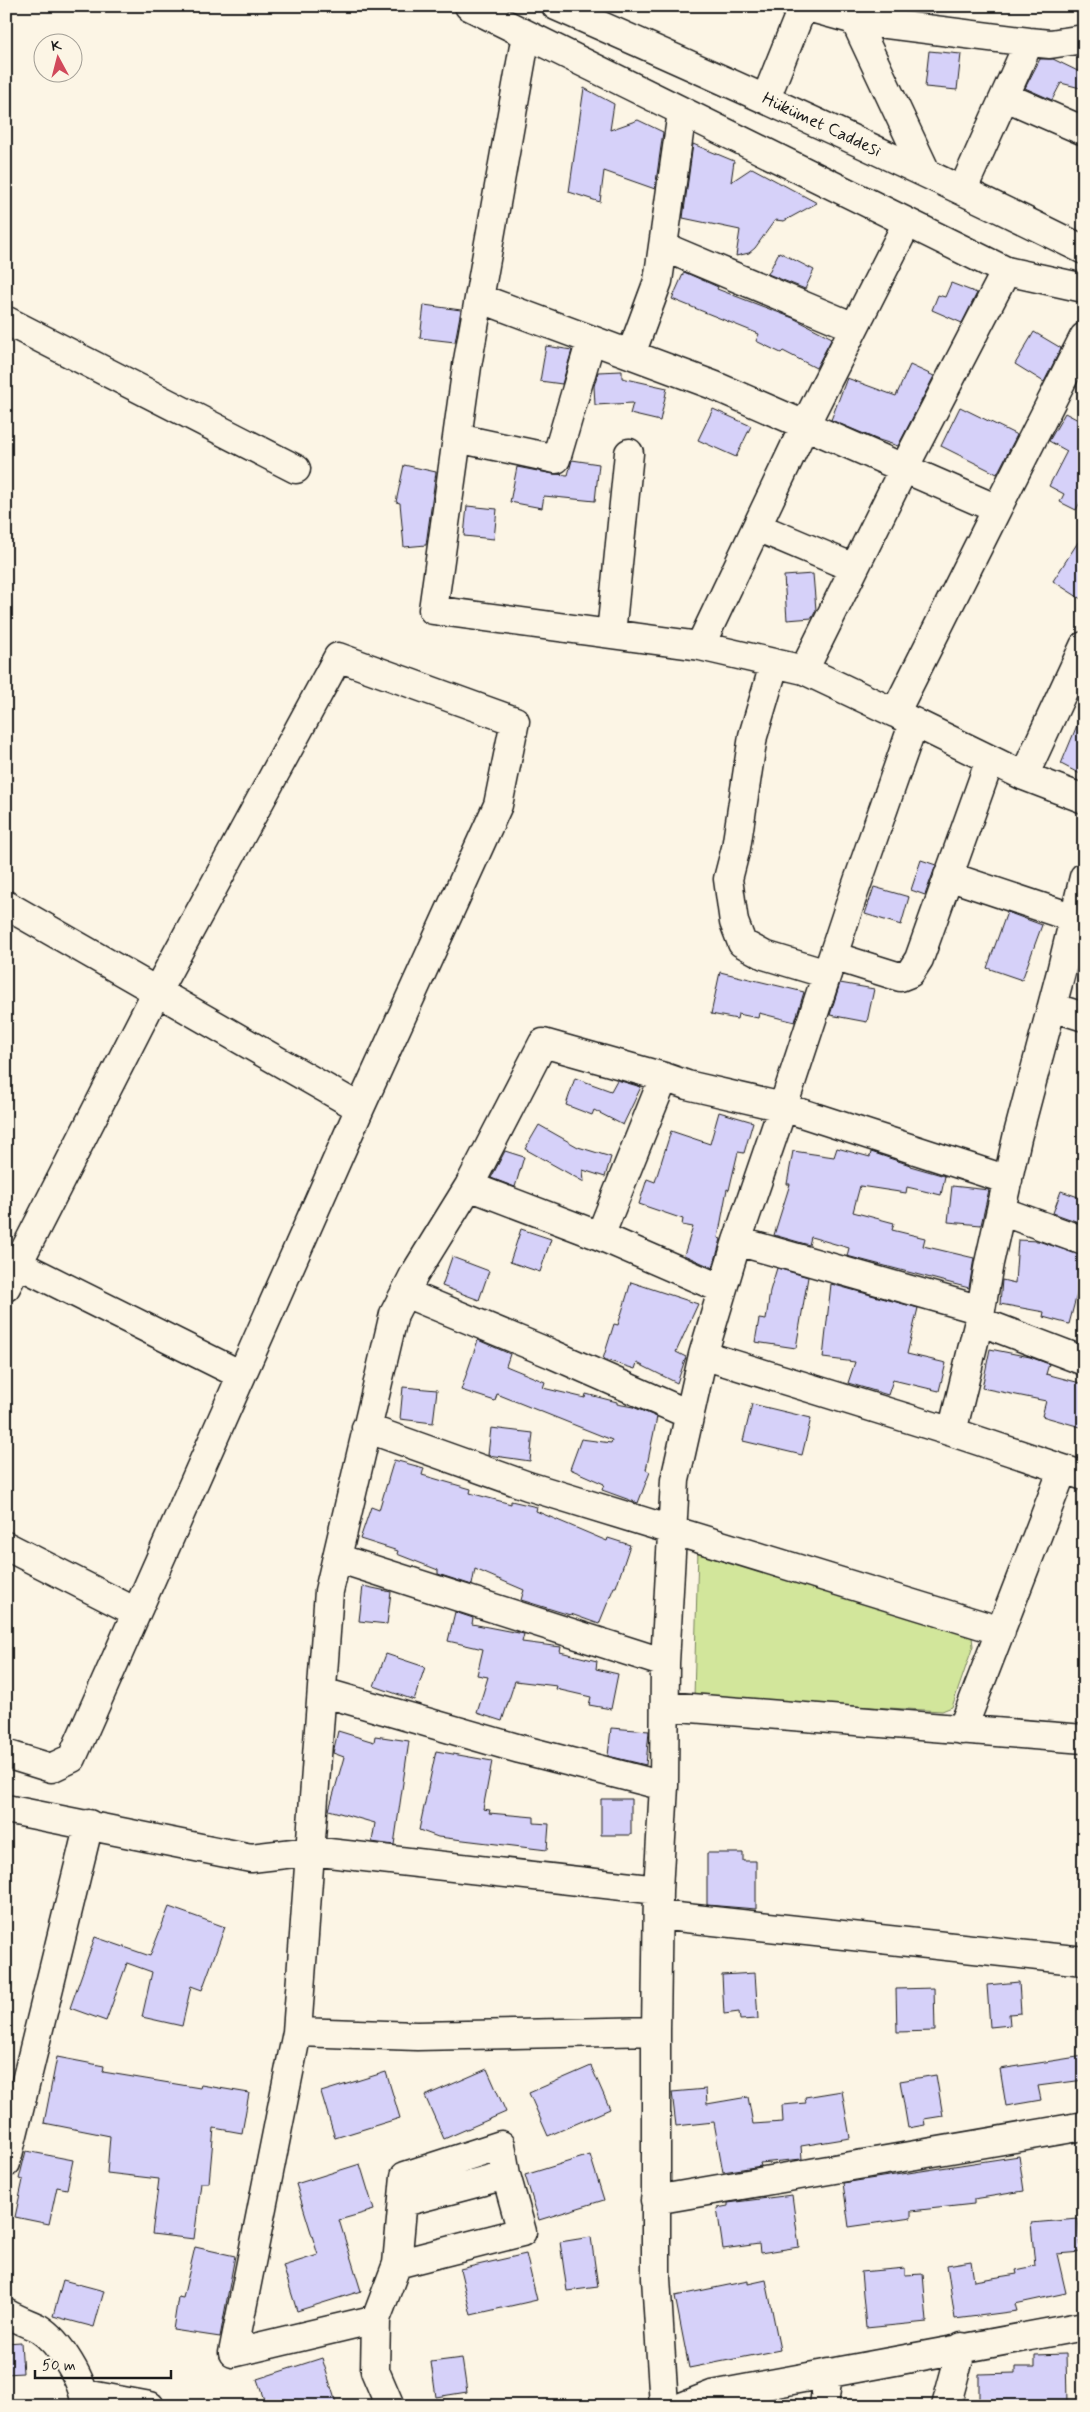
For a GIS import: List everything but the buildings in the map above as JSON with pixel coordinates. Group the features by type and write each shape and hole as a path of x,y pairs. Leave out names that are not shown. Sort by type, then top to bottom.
{"street":[{"path":"469,6 1006,271 1084,288"},
{"name":"Hükümet Caddesi","path":"556,6 766,98 963,189 1084,250"},
{"path":"766,98 804,6 1029,42 1050,44 1084,39"},
{"path":"851,13 926,172"},
{"path":"526,35 479,298 433,610 700,646 774,665 804,670 1024,776 1084,799"},
{"path":"963,189 1029,42"},
{"path":"1006,96 1084,131"},
{"path":"631,354 658,281 682,112"},
{"path":"700,646 804,425 908,223"},
{"path":"664,247 854,328"},
{"path":"804,670 904,468 1006,271"},
{"path":"479,298 713,385 997,509"},
{"path":"7,322 296,468"},
{"path":"664,2406 656,2278 658,1903 664,1786 665,1663 675,1480 688,1414 722,1289 830,965 904,717 997,509 1084,337"},
{"path":"457,438 556,459 591,340"},
{"path":"611,634 629,453"},
{"path":"757,527 854,568"},
{"path":"1024,776 1084,646"},
{"path":"6,1754 51,1768 72,1758 360,1108 498,805 514,722 338,657 157,991 12,1276 241,1376"},
{"path":"774,665 753,736 736,848 728,879 731,906 742,943 764,955 900,977 910,973 919,959 990,760"},
{"path":"948,876 1074,918"},
{"path":"952,1432 980,1316 1008,1180 1084,876"},
{"path":"6,905 360,1108"},
{"path":"1052,1007 1084,1017"},
{"path":"376,2319 233,2354 297,2032 329,1591 366,1428 394,1314 469,1186 543,1043 687,1085 784,1107 1008,1180"},
{"path":"600,1236 664,1077"},
{"path":"469,1186 600,1236 722,1289"},
{"path":"1001,1211 1084,1241"},
{"path":"737,1241 980,1316 1084,1361"},
{"path":"404,1294 552,1354 688,1414"},
{"path":"703,1355 952,1432 1074,1473 1001,1630 962,1730"},
{"path":"366,1428 528,1486 1001,1630"},
{"path":"6,1546 136,1612"},
{"path":"336,1558 665,1663"},
{"path":"322,1692 520,1749 664,1786"},
{"path":"665,1706 1084,1740"},
{"path":"6,1809 89,1824 251,1858 311,1851 658,1903 1084,1962"},
{"path":"6,2163 89,1824"},
{"path":"297,2032 418,2036 656,2031"},
{"path":"656,2200 1084,2126"},
{"path":"390,2406 375,2370 376,2319 396,2264 404,2202 405,2176 501,2145 506,2175 522,2232 396,2264"},
{"path":"6,2313 40,2329 68,2359 85,2400 150,2406"},
{"path":"684,2406 712,2395 962,2347 1084,2326"},
{"path":"946,2406 962,2347"},
{"path":"824,2406 828,2372"}],"green space":[{"path":"698,1549 968,1633 972,1637 973,1646 952,1707 942,1711 694,1697"}]}
